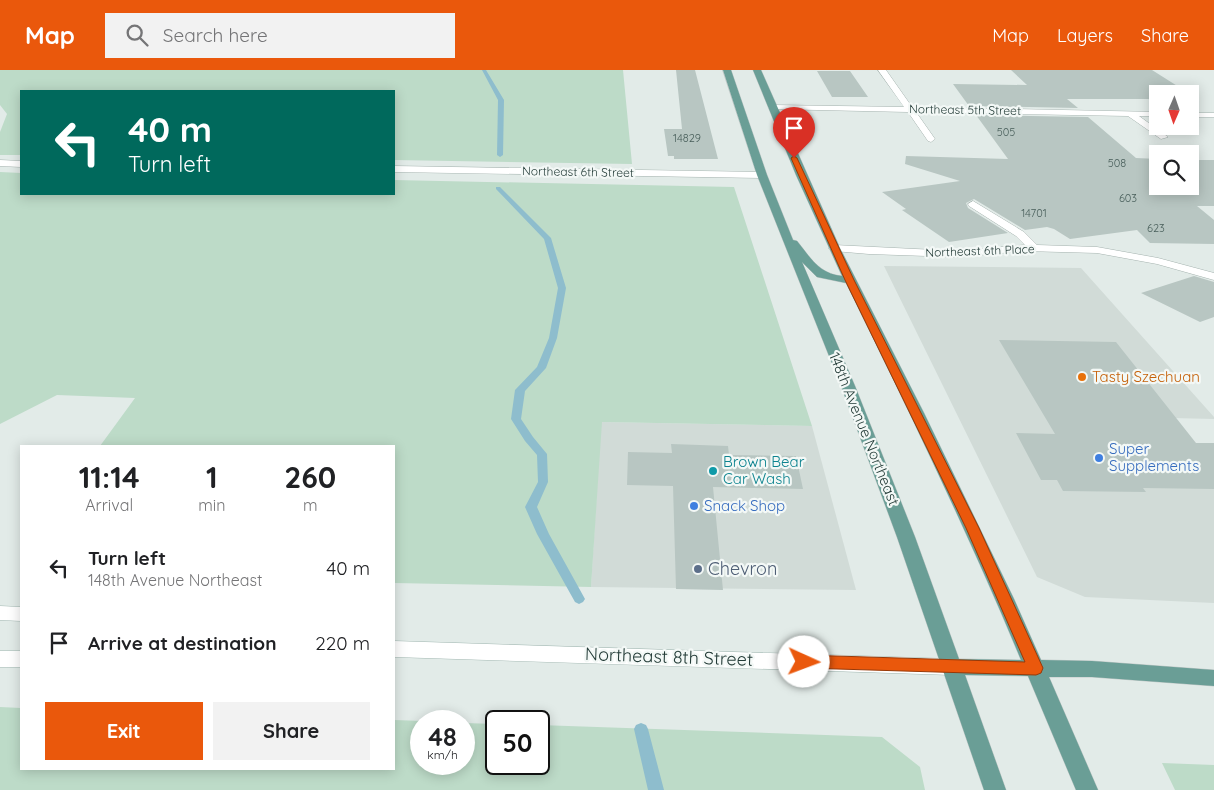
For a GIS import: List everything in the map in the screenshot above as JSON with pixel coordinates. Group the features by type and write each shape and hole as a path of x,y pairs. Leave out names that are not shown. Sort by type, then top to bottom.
{"main road":[{"name":"148th Avenue Northeast","path":"727,70 762,175 862,420 995,790"},
{"path":"757,70 834,248 972,528 1036,668 1087,790"},
{"path":"786,234 816,273 824,277 850,280"},
{"name":"Northeast 8th Street","path":"952,667 1092,670 1214,678"}],"street":[{"path":"882,70 930,139"},
{"name":"Northeast 5th Street","path":"772,106 1149,114"},
{"path":"1131,114 1164,137"},
{"path":"1199,114 1214,115"},
{"path":"0,163 20,164"},
{"name":"Northeast 6th Street","path":"395,169 762,175"},
{"path":"973,204 1020,234 1034,248"},
{"name":"Northeast 6th Place","path":"834,248 869,252 956,254 1034,248 1097,250 1158,261 1214,277"},
{"path":"0,613 20,614"},
{"name":"Northeast 8th Street","path":"395,649 952,667"},
{"path":"0,659 20,660"}],"shaded area":[{"path":"884,266 1081,268 1214,417 1214,419 1172,418 1214,470 1214,603 1085,597 1037,577"},
{"path":"601,422 812,426 856,590 591,587"}],"green space":[{"path":"0,70 623,70 632,164 395,160 395,90 20,90 20,155 0,155 0,132 7,114 0,105"},
{"path":"0,172 20,173 20,195 395,195 395,180 734,187 812,426 602,422 591,587 395,583 395,445 101,445 135,398 57,395 0,424"},
{"path":"0,707 20,708 20,770 395,770 395,720 410,721 410,775 475,775 475,723 485,724 485,775 550,775 550,725 882,737 920,767 925,790 0,790"},
{"path":"1162,763 1214,765 1214,790 1175,790"}],"building":[{"path":"676,70 695,70 718,159 674,159 674,156 668,156 664,129 682,129"},
{"path":"1011,70 1152,70 1176,85 1149,85 1149,99 1067,99 1078,108 969,106 953,84 1027,85"},
{"path":"817,71 850,71 868,97 832,97"},
{"path":"976,115 1088,117 1136,158 1149,159 1149,195 1199,195 1199,160 1214,160 1214,206 1197,206 1214,220 1214,244 1150,243 1137,230 1070,239 1047,227 1025,230 974,199 966,203 968,208 1008,233 949,242 902,210 906,209 882,192 960,181 905,164 906,156 1008,159"},
{"path":"1194,276 1214,282 1214,317 1200,322 1141,293"},
{"path":"999,340 1116,342 1196,443 1214,443 1214,489 1143,488 1146,492 1063,491 1057,480 1041,480 1016,433 1055,434"},
{"path":"671,444 728,446 729,455 796,456 803,489 713,487 723,590 676,589 673,486 627,485 628,452 672,453"}],"waterway":[{"path":"484,70 501,100 500,155"},
{"path":"498,188 547,238 562,288 553,338 541,368 520,390 516,419 542,454 543,482 531,507 543,534 579,599"},
{"path":"641,729 656,790"}],"place":[{"name":"Tasty Szechuan","path":"1082,377"},
{"name":"Super Supplements","path":"1099,458"},
{"name":"Brown Bear Car Wash","path":"713,471"},
{"name":"Snack Shop","path":"694,506"},
{"name":"Chevron","path":"698,569"}],"route":[{"path":"794,158 850,280 972,528 1036,668 804,662"}]}
